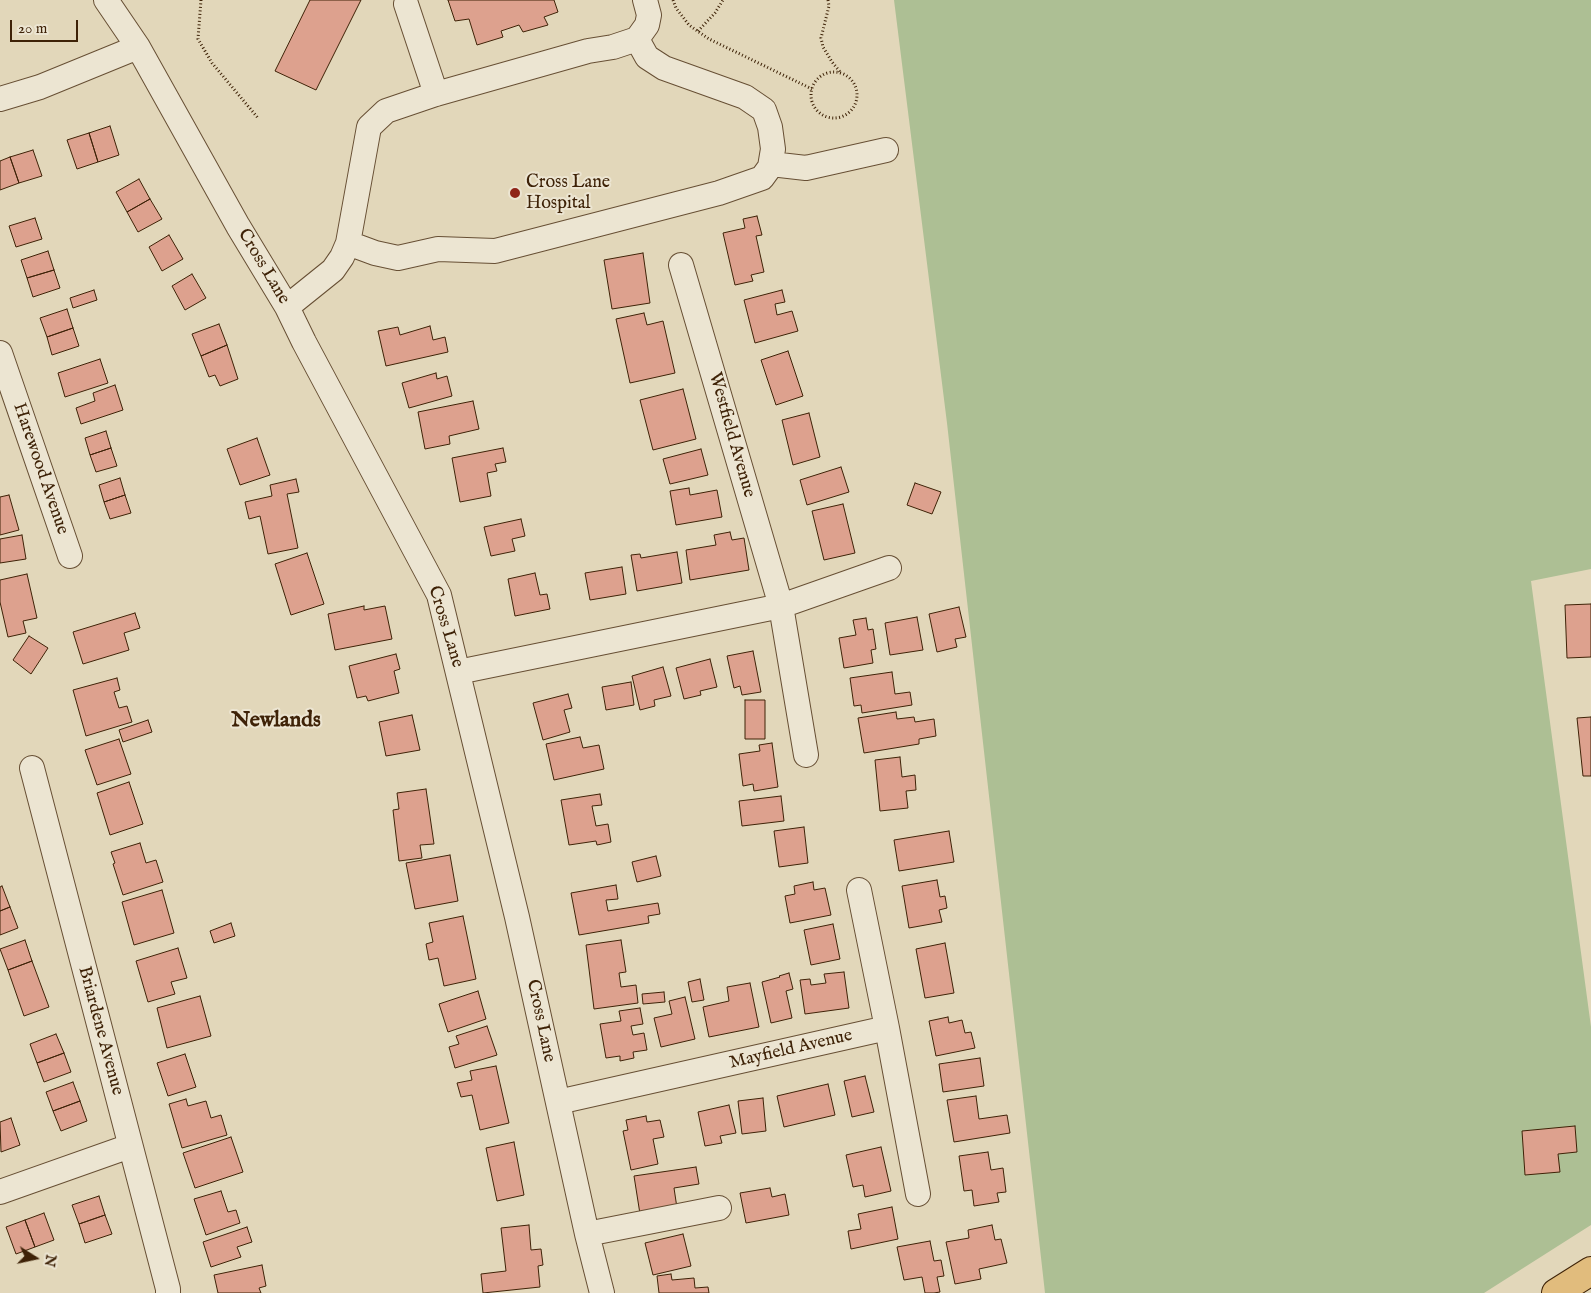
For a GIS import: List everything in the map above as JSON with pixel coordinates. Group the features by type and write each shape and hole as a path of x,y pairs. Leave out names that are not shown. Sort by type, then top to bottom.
{"main road":[{"path":"1556,1293 1591,1271"}],"street":[{"name":"Cross Lane","path":"106,0 138,47 238,226 288,307 304,342 439,595 517,917 587,1234 602,1293"},
{"path":"288,307 333,270 342,257 348,243 369,127 386,111 436,94 637,39 647,25 649,14 645,0"},
{"path":"406,4 436,94"},
{"path":"348,243 375,253 398,258 438,249 495,252 719,192 762,178 770,167 773,149 770,127 764,110 745,97 664,68 647,57 637,39"},
{"path":"0,99 40,87 138,47"},
{"path":"771,164 806,168 886,150"},
{"name":"Westfield Avenue","path":"681,265 781,606 806,755"},
{"name":"Harewood Avenue","path":"0,353 70,556"},
{"path":"458,672 781,606 889,568"},
{"name":"Briardene Avenue","path":"32,768 168,1293"},
{"path":"859,890 918,1194"},
{"name":"Mayfield Avenue","path":"558,1102 886,1028"},
{"path":"0,1192 130,1146"},
{"path":"587,1234 719,1208"}],"path":[{"path":"201,0 198,38 212,63 258,118"},
{"path":"673,0 676,8 689,25 709,39 812,89"},
{"path":"698,31 715,13 723,0"},
{"path":"828,0 829,6 821,38 823,47 842,74 854,82 857,97 851,110 845,115 831,118 823,115 813,104 812,89 815,82 827,73 842,74"}],"green space":[{"path":"894,0 1591,0 1591,569 1531,581 1591,1027 1591,1225 1484,1293 1045,1293 947,423"}],"building":[{"path":"310,0 361,0 316,90 275,71"},
{"path":"448,0 554,0 558,12 544,17 548,25 523,32 519,25 501,31 503,37 477,45 469,19 455,21"},
{"path":"110,126 119,155 98,162 89,133"},
{"path":"89,133 98,162 77,169 67,140"},
{"path":"33,150 42,176 19,183 10,157"},
{"path":"10,157 19,183 0,190 0,161"},
{"path":"139,179 150,199 127,212 116,192"},
{"path":"150,199 162,219 138,232 127,212"},
{"path":"757,216 762,235 756,236 764,272 751,275 753,281 735,285 723,233 745,228 743,219"},
{"path":"35,218 42,239 16,247 9,226"},
{"path":"169,235 183,259 162,271 149,247"},
{"path":"48,251 54,270 27,278 21,260"},
{"path":"643,253 650,303 612,309 604,260"},
{"path":"54,270 60,288 33,297 27,278"},
{"path":"192,274 206,298 185,310 172,286"},
{"path":"94,290 97,300 73,308 70,298"},
{"path":"782,290 785,302 775,304 777,315 792,311 798,331 755,343 744,300"},
{"path":"67,309 73,328 47,337 40,318"},
{"path":"644,313 647,325 663,321 675,373 630,383 616,319"},
{"path":"219,324 227,345 201,356 192,334"},
{"path":"430,326 433,340 445,337 448,352 386,366 378,331 398,327 400,335"},
{"path":"73,328 79,346 52,355 47,337"},
{"path":"227,345 238,379 220,386 215,375 209,377 201,356"},
{"path":"788,351 803,396 776,405 761,360"},
{"path":"100,359 108,383 65,397 58,373"},
{"path":"436,373 437,379 447,376 452,396 409,408 402,383"},
{"path":"115,385 123,410 81,424 76,408 95,401 93,393"},
{"path":"683,389 696,439 653,450 640,400"},
{"path":"473,401 479,429 449,436 450,444 425,449 418,412"},
{"path":"809,413 820,457 793,465 782,420"},
{"path":"106,431 111,448 90,455 85,438"},
{"path":"257,438 270,475 240,485 227,449"},
{"path":"111,448 117,466 96,472 90,455"},
{"path":"503,448 506,462 495,464 497,471 487,473 491,496 460,502 452,458"},
{"path":"701,449 708,475 670,484 663,459"},
{"path":"841,467 849,492 807,505 800,480"},
{"path":"120,478 125,495 104,502 99,485"},
{"path":"296,479 299,492 287,494 298,548 268,554 260,516 249,519 245,502 272,496 270,485"},
{"path":"915,483 941,492 932,514 907,505"},
{"path":"689,488 690,495 717,490 722,517 676,525 670,491"},
{"path":"9,495 19,530 0,535 0,497"},
{"path":"125,495 131,513 110,519 104,502"},
{"path":"843,504 855,553 824,560 812,511"},
{"path":"521,519 525,536 512,539 515,551 491,556 484,527"},
{"path":"730,532 732,540 744,538 749,570 690,580 686,550 716,545 714,535"},
{"path":"22,535 26,559 0,563 0,539"},
{"path":"677,552 682,583 637,591 631,555 640,554 641,558"},
{"path":"307,553 324,604 291,615 275,564"},
{"path":"622,567 626,594 590,600 585,573"},
{"path":"535,573 540,595 547,594 550,609 515,616 508,579"},
{"path":"27,574 37,618 23,621 26,633 8,637 0,602 0,580"},
{"path":"1591,604 1591,657 1567,658 1565,605"},
{"path":"364,606 364,610 385,606 392,639 335,650 328,614"},
{"path":"959,607 966,637 955,639 957,647 937,652 929,614"},
{"path":"135,613 140,628 124,633 129,650 83,664 73,632"},
{"path":"917,617 923,650 890,655 885,623"},
{"path":"866,618 868,630 873,629 876,649 871,650 873,663 844,668 839,638 856,635 853,620"},
{"path":"29,636 48,648 31,674 13,660"},
{"path":"753,651 761,692 742,695 740,686 734,688 727,656"},
{"path":"396,654 400,669 394,671 399,693 368,701 366,696 357,698 349,666"},
{"path":"710,659 717,687 700,691 701,695 684,699 676,668"},
{"path":"663,667 671,696 654,700 655,706 640,710 632,676"},
{"path":"892,672 895,694 910,692 912,705 862,713 861,705 854,706 850,678"},
{"path":"117,678 120,690 114,692 119,708 127,706 132,722 86,736 73,690"},
{"path":"631,682 634,705 606,710 602,687"},
{"path":"568,694 572,708 564,710 570,732 543,740 533,703"},
{"path":"745,700 765,700 765,739 745,739"},
{"path":"896,712 897,719 914,717 915,722 934,719 936,736 919,739 919,744 864,753 858,718"},
{"path":"412,715 420,750 386,756 379,722"},
{"path":"1591,717 1591,776 1583,776 1577,718"},
{"path":"148,720 152,732 123,742 119,730"},
{"path":"580,737 583,748 599,745 604,769 554,780 546,744"},
{"path":"119,739 131,774 97,785 85,750"},
{"path":"772,743 778,787 754,791 753,784 743,786 739,754 760,751 759,745"},
{"path":"900,757 902,777 915,775 916,790 906,791 908,808 880,811 875,760"},
{"path":"129,782 143,824 110,835 97,793"},
{"path":"426,789 434,844 420,845 422,858 399,861 393,810 399,809 397,793"},
{"path":"600,794 602,805 592,806 596,826 608,824 611,842 597,845 596,841 569,845 561,800"},
{"path":"781,796 784,821 742,826 739,801"},
{"path":"804,827 808,863 779,867 774,831"},
{"path":"949,831 954,862 899,871 894,840"},
{"path":"140,843 146,863 156,860 163,882 123,895 111,852"},
{"path":"450,855 458,901 415,909 406,863"},
{"path":"656,856 661,876 637,882 632,862"},
{"path":"937,880 940,897 945,896 947,908 939,910 942,922 909,928 902,886"},
{"path":"813,882 814,890 825,888 831,915 790,923 785,896 795,894 794,886"},
{"path":"616,885 618,899 606,900 608,911 658,903 660,914 648,916 649,923 579,935 571,893"},
{"path":"2,886 10,907 0,911 0,887"},
{"path":"162,890 174,933 134,945 122,902"},
{"path":"10,907 18,928 0,935 0,911"},
{"path":"463,916 476,979 444,986 438,958 429,960 426,944 433,942 429,923"},
{"path":"231,923 235,936 214,943 210,931"},
{"path":"833,924 840,959 811,965 804,930"},
{"path":"25,940 32,961 8,970 0,949"},
{"path":"621,940 626,972 619,973 621,987 636,985 638,1003 594,1009 586,945"},
{"path":"945,943 954,993 925,998 916,949"},
{"path":"178,948 187,978 171,982 175,994 148,1002 136,961"},
{"path":"32,961 49,1007 24,1016 8,970"},
{"path":"844,972 849,1008 805,1014 800,980 810,979 811,985 826,983 824,974"},
{"path":"789,973 793,989 786,991 792,1018 771,1023 762,982"},
{"path":"700,979 704,1000 692,1002 688,982"},
{"path":"750,983 759,1027 709,1037 703,1007 729,1001 727,987"},
{"path":"478,991 486,1019 448,1032 439,1004"},
{"path":"664,992 665,1002 643,1004 642,994"},
{"path":"200,996 211,1036 167,1048 157,1008"},
{"path":"685,997 695,1039 661,1047 654,1018 672,1014 669,1001"},
{"path":"640,1008 643,1024 631,1026 633,1035 644,1033 647,1050 633,1052 634,1058 620,1061 620,1056 606,1058 600,1024 621,1021 619,1011"},
{"path":"948,1017 949,1023 962,1020 965,1033 971,1032 975,1048 936,1056 929,1021"},
{"path":"487,1026 497,1055 455,1068 449,1047 459,1044 456,1036"},
{"path":"56,1034 64,1053 37,1063 30,1044"},
{"path":"64,1053 71,1072 44,1082 37,1063"},
{"path":"185,1054 196,1087 168,1096 157,1063"},
{"path":"980,1058 984,1086 943,1092 939,1064"},
{"path":"496,1066 509,1123 480,1130 472,1095 461,1097 457,1083 472,1080 470,1071"},
{"path":"865,1076 874,1112 852,1117 844,1081"},
{"path":"73,1082 80,1101 53,1111 46,1092"},
{"path":"828,1084 835,1115 784,1127 777,1096"},
{"path":"976,1096 979,1119 1007,1115 1010,1133 954,1142 947,1100"},
{"path":"763,1098 766,1131 742,1134 738,1101"},
{"path":"186,1099 188,1106 206,1101 211,1118 221,1115 227,1135 182,1148 169,1104"},
{"path":"80,1101 87,1121 61,1131 53,1111"},
{"path":"729,1105 736,1133 720,1136 722,1143 705,1146 698,1112"},
{"path":"646,1116 647,1122 660,1120 664,1137 653,1139 658,1164 631,1170 623,1131 628,1130 626,1120"},
{"path":"11,1118 20,1145 1,1152 0,1122"},
{"path":"1575,1126 1577,1152 1558,1154 1560,1172 1525,1175 1522,1131"},
{"path":"231,1137 243,1172 195,1188 183,1153"},
{"path":"514,1142 524,1195 497,1201 486,1148"},
{"path":"881,1147 891,1191 865,1197 863,1185 853,1187 846,1155"},
{"path":"988,1152 991,1170 1003,1168 1006,1192 997,1193 999,1202 974,1206 972,1190 964,1191 959,1156"},
{"path":"696,1167 699,1184 674,1188 677,1208 640,1214 634,1176"},
{"path":"770,1188 772,1197 785,1194 789,1215 746,1223 740,1193"},
{"path":"221,1191 228,1212 236,1210 240,1223 206,1235 194,1199"},
{"path":"99,1196 105,1215 79,1224 72,1205"},
{"path":"892,1207 898,1239 851,1249 848,1231 861,1229 858,1214"},
{"path":"44,1213 54,1240 35,1247 25,1220"},
{"path":"105,1215 112,1234 85,1243 79,1224"},
{"path":"25,1220 35,1247 16,1254 6,1227"},
{"path":"529,1225 531,1250 541,1249 543,1265 538,1266 540,1287 483,1293 481,1274 506,1271 501,1228"},
{"path":"992,1225 995,1240 1001,1239 1007,1263 979,1269 981,1279 955,1284 946,1242 969,1238 968,1230"},
{"path":"247,1227 252,1242 237,1247 241,1257 211,1267 203,1242"},
{"path":"683,1234 691,1266 653,1275 645,1243"},
{"path":"930,1241 934,1261 941,1260 944,1276 937,1277 940,1292 925,1293 922,1277 904,1280 897,1247"},
{"path":"262,1265 266,1286 259,1288 261,1293 218,1293 214,1275"},
{"path":"671,1274 672,1280 694,1278 695,1288 708,1287 709,1293 659,1293 657,1276"}],"place":[{"name":"Cross Lane Hospital","path":"515,193"}],"district":[{"name":"Newlands","path":"276,721"}]}
